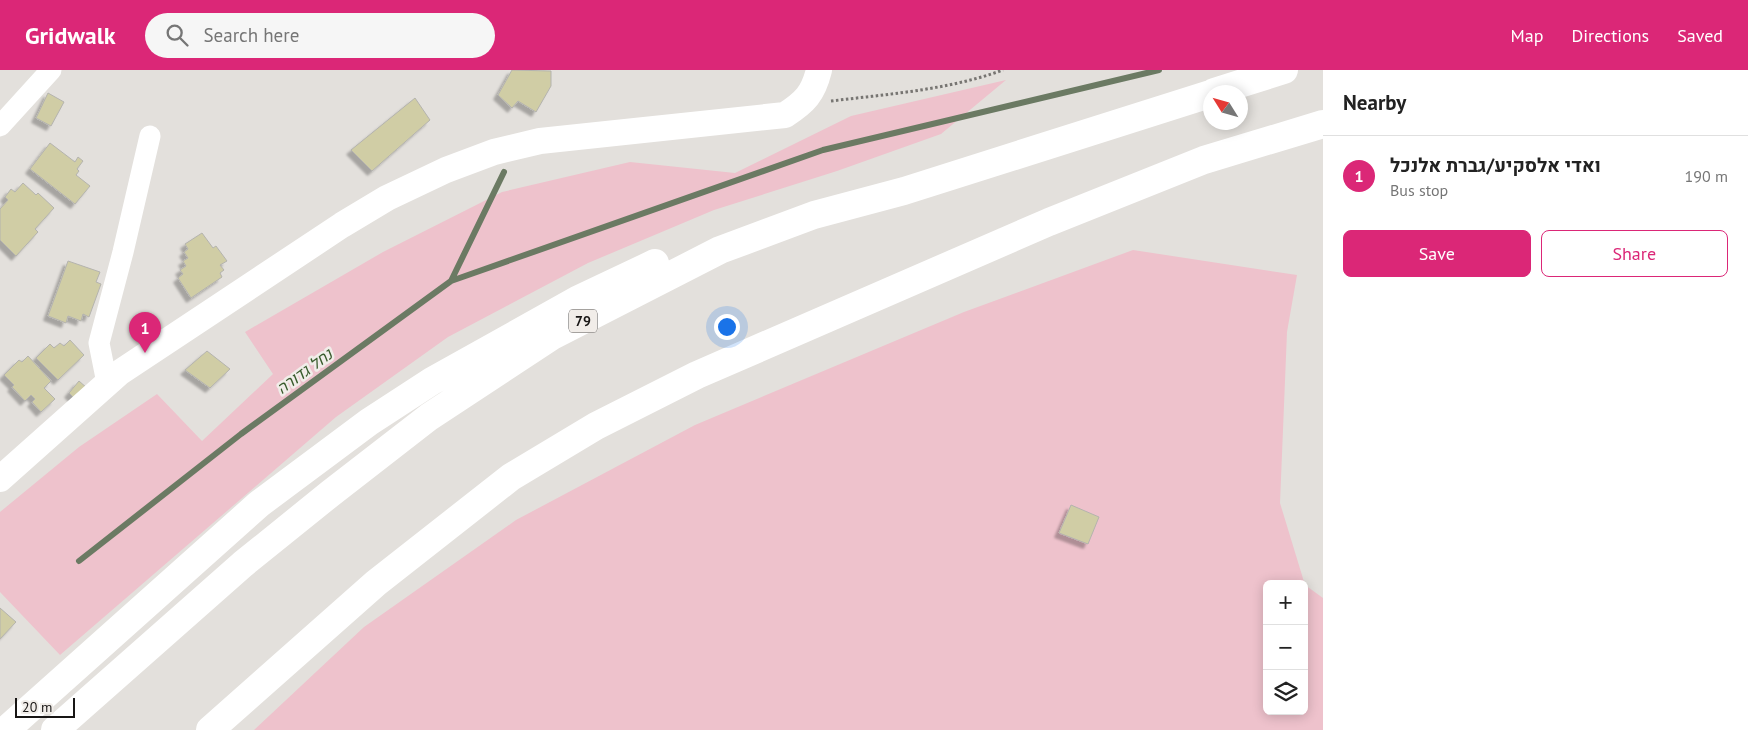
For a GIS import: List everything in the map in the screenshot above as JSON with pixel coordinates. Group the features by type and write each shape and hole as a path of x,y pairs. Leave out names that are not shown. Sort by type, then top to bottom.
{"highway":[{"name":"79","path":"1237,85 1284,70"},
{"name":"79","path":"55,730 243,564 331,493 429,417 552,336 720,250 814,215 904,191 1203,96"},
{"path":"210,730 376,582 511,478 596,426 697,374 1049,222 1204,160 1323,124"},
{"path":"6,730 259,504 369,422 432,381 576,300 656,263 720,250"}],"street":[{"path":"0,478 107,383 127,368 342,225 387,198 446,170 494,152 540,141 785,115 801,105 815,86 819,70"},
{"path":"0,126 46,72"},
{"path":"107,383 99,342 123,252 150,136"}],"path":[{"path":"801,105 942,87 981,78 1003,70"}],"shaded area":[{"path":"1006,80 941,134 837,171 714,210 588,263 448,337 336,417 60,655 0,592 0,512 79,447 157,394 202,441 273,374 245,332 383,252 502,192 630,162 735,173 851,116"},
{"path":"1133,250 1297,275 1287,332 1280,503 1303,580 1263,580 1263,715 1308,715 1308,587 1323,598 1323,730 254,730 364,627 516,520 695,425 964,312"}],"building":[{"path":"512,70 551,71 551,86 536,112 518,101 512,108 498,95"},
{"path":"48,93 64,102 51,126 36,118"},
{"path":"415,98 430,120 372,171 351,150"},
{"path":"50,143 75,162 78,157 83,161 77,169 79,171 76,175 90,186 75,204 30,169"},
{"path":"23,183 36,195 38,193 54,208 35,229 38,232 16,256 0,240 0,209 8,200 5,197 11,189 15,192"},
{"path":"202,233 213,248 216,246 227,261 220,265 224,270 220,273 222,277 191,298 178,278 183,274 180,270 186,266 183,261 188,258 184,252 188,249 185,244"},
{"path":"68,261 100,272 96,282 101,284 89,317 83,314 81,321 68,316 66,323 48,316"},
{"path":"70,340 84,355 58,380 36,358 50,344 54,348 60,343 64,346"},
{"path":"207,351 230,369 210,388 185,370"},
{"path":"28,356 51,381 44,388 55,399 41,412 32,402 35,399 31,395 25,401 4,375 19,360 22,362"},
{"path":"79,381 87,388 76,400 69,393"},
{"path":"1071,505 1099,517 1088,544 1059,533"},
{"path":"0,608 16,622 0,639"}],"waterway":[{"path":"451,281 823,150 1159,70"},
{"name":"נחל גדורה","path":"79,561 241,434 451,281 504,172"}],"place":[{"name":"ואדי אלסקיע/גברת אלנכל","path":"145,353"}]}
